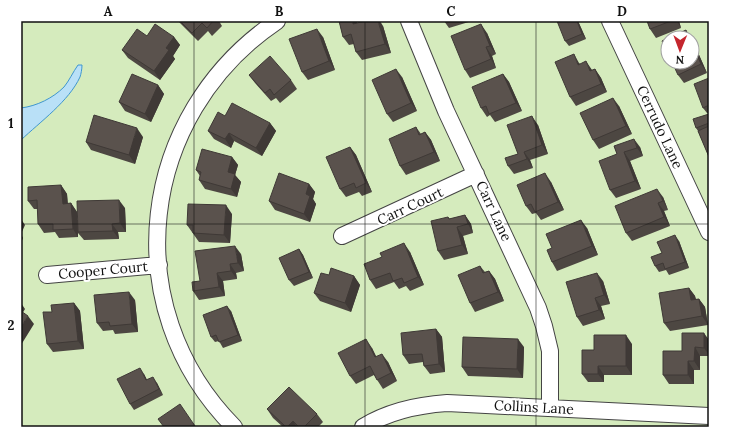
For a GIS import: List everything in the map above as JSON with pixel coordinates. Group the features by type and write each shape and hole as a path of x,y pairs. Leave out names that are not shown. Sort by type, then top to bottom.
{"street":[{"path":"234,427 203,389 194,375 177,342 170,324 158,265 157,234 160,200 168,165 183,127 205,89 232,57 277,21"},
{"name":"Carr Lane","path":"409,21 433,80 535,300 543,321 550,359 550,408"},
{"name":"Cerrudo Lane","path":"610,21 709,232"},
{"name":"Carr Court","path":"342,236 476,174"},
{"name":"Cooper Court","path":"47,275 158,265"},
{"name":"Collins Lane","path":"363,427 379,418 403,409 435,404 459,403 709,416"}],"green space":[{"path":"21,21 709,21 709,427 21,427"}],"water":[{"path":"78,65 82,65 80,77 69,94 54,111 21,140 21,108 39,103 55,95 68,82"}],"building":[{"path":"180,21 213,21 207,28 202,23 192,33"},
{"path":"339,21 353,21 353,24 365,21 378,21 385,44 356,52 351,34 343,37"},
{"path":"557,21 577,21 582,34 565,41"},
{"path":"647,21 671,21 650,29"},
{"path":"155,24 174,37 166,48 169,50 154,71 122,50 137,29 147,36"},
{"path":"481,24 490,46 486,47 491,59 465,70 451,36"},
{"path":"317,29 329,61 302,72 289,39"},
{"path":"574,54 578,65 586,61 590,71 595,69 601,84 570,97 555,62"},
{"path":"270,56 291,80 274,95 270,89 265,93 249,75"},
{"path":"396,69 411,103 387,114 372,80"},
{"path":"676,70 688,70 678,75"},
{"path":"132,74 158,85 145,114 119,102"},
{"path":"503,74 516,103 489,114 486,106 481,108 472,87"},
{"path":"709,78 709,105 703,108 694,84"},
{"path":"613,98 626,126 593,140 580,113"},
{"path":"232,103 270,123 256,148 229,133 225,139 208,131 218,112 225,116"},
{"path":"709,114 709,123 696,128 693,119"},
{"path":"94,115 137,128 129,155 86,142"},
{"path":"532,116 542,145 524,152 527,159 508,166 505,158 518,154 507,125"},
{"path":"709,126 709,157 698,131"},
{"path":"416,127 419,135 425,132 434,152 400,166 389,139"},
{"path":"634,139 637,148 624,152 635,181 610,190 599,161 617,154 614,146"},
{"path":"350,147 366,183 356,188 354,183 340,189 326,157"},
{"path":"202,149 232,157 228,172 235,174 231,189 199,180 201,172 196,170"},
{"path":"279,173 309,184 306,194 310,196 304,214 269,201"},
{"path":"545,173 558,202 535,212 531,204 526,206 517,185"},
{"path":"61,185 63,204 71,203 73,229 53,230 53,224 38,224 37,200 28,201 28,187"},
{"path":"657,189 663,201 658,203 664,217 626,233 615,206"},
{"path":"119,200 120,223 112,224 113,231 78,232 77,201"},
{"path":"188,204 226,205 224,235 193,233 193,225 187,225"},
{"path":"465,215 468,224 457,227 462,245 438,251 431,221"},
{"path":"581,220 592,246 552,262 547,250 552,248 546,234"},
{"path":"675,235 685,262 665,269 663,263 655,266 651,257 662,253 657,242"},
{"path":"404,243 418,277 404,283 402,278 393,281 390,273 370,280 364,264 382,257 380,253"},
{"path":"235,246 238,263 230,264 231,271 217,273 219,287 193,291 192,282 200,281 195,251"},
{"path":"299,249 309,272 289,280 279,258"},
{"path":"480,266 483,273 489,271 498,292 470,303 458,275"},
{"path":"331,268 354,276 345,303 314,293 321,273 329,275"},
{"path":"597,273 604,295 595,298 599,310 577,317 566,282"},
{"path":"689,288 691,300 699,299 702,316 664,323 659,293"},
{"path":"129,292 132,324 110,326 109,322 97,323 94,295"},
{"path":"74,303 78,341 47,344 43,312 52,312 51,305"},
{"path":"227,306 238,335 219,342 216,335 211,337 203,315"},
{"path":"21,311 28,316 21,327"},
{"path":"436,329 439,364 424,366 422,354 403,355 401,333"},
{"path":"682,333 704,333 704,348 695,347 694,361 688,361 688,375 663,375 663,351 682,351"},
{"path":"594,335 626,335 626,366 598,366 598,374 582,374 582,350 594,350"},
{"path":"463,337 518,339 517,369 462,367"},
{"path":"366,339 375,357 382,354 391,373 377,380 370,366 350,376 338,353"},
{"path":"140,368 146,380 153,377 159,389 130,404 117,379"},
{"path":"289,387 317,414 304,427 299,427 293,421 286,427 267,409"},
{"path":"180,404 195,426 164,427 158,419"}]}
